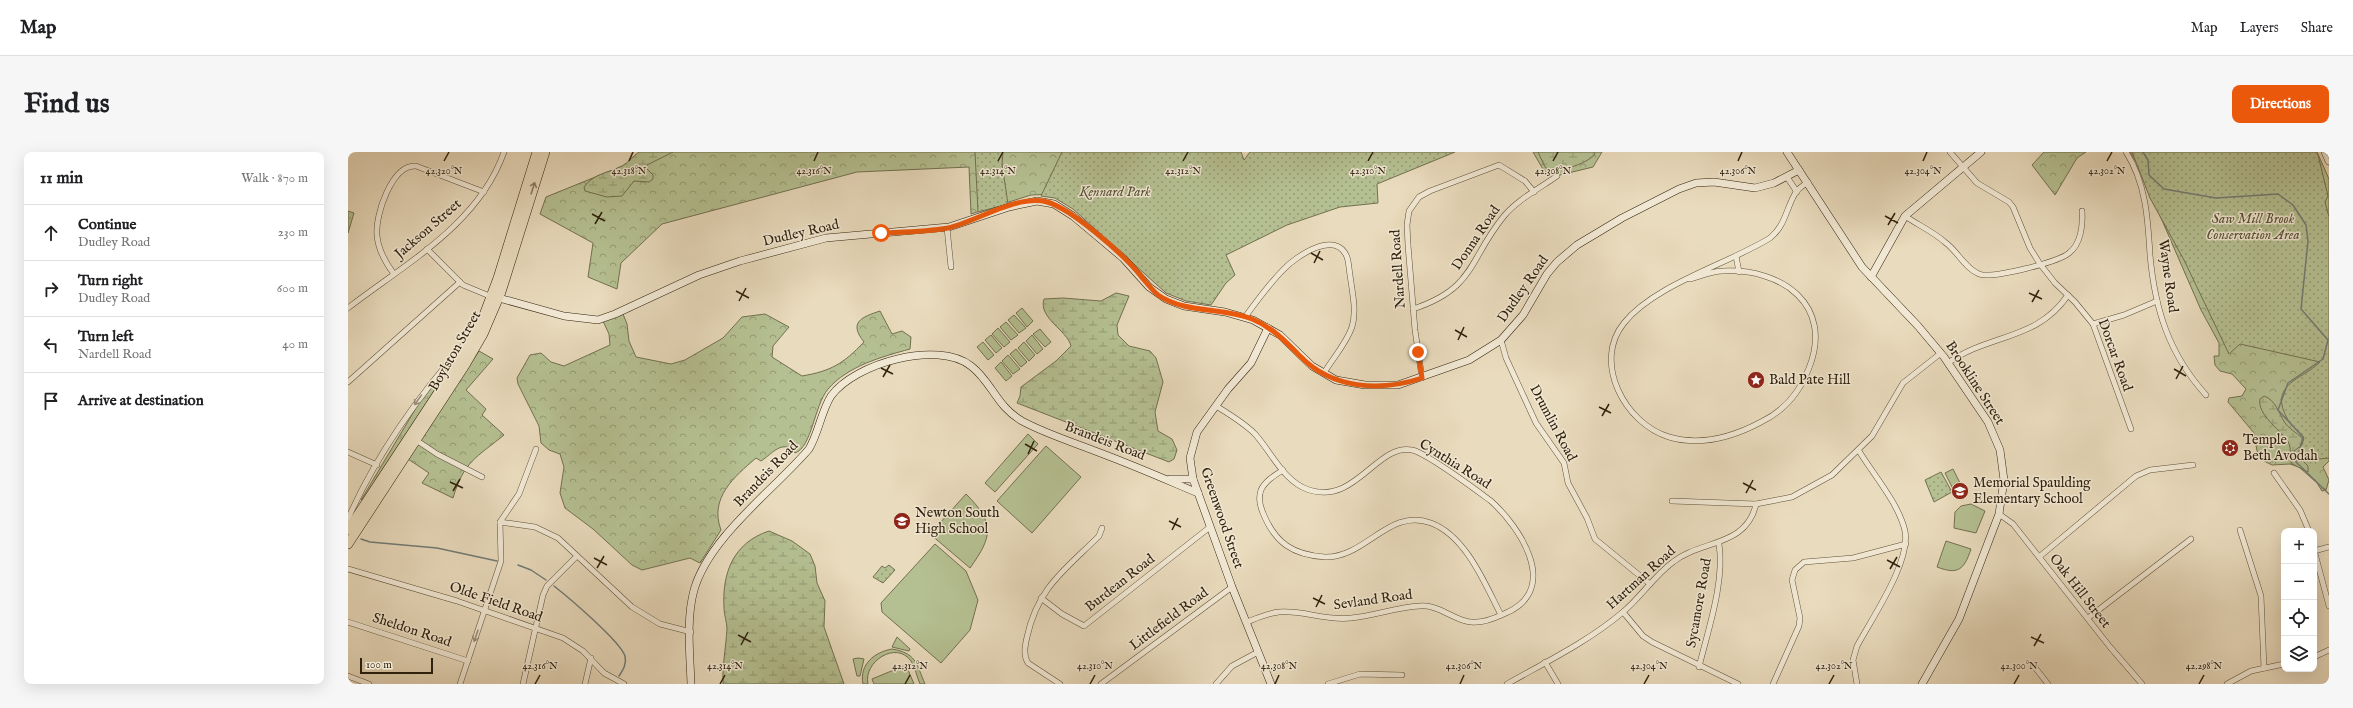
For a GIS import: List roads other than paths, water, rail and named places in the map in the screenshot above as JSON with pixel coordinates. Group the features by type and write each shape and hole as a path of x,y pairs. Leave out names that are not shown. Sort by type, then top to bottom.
{"highway":[{"name":"Boylston Street","path":"348,544 471,357 485,330 536,152"},
{"name":"Boylston Street","path":"348,530 454,369 479,328 495,297 545,152"}],"street":[{"name":"Jackson Street","path":"348,308 427,249 467,212 484,192 504,152"},
{"name":"Brookline Street","path":"1787,152 1808,182 1844,240 1871,277 1941,353 1988,422 2000,450 2004,480 1999,514 1959,619 1922,684"},
{"name":"Dorcar Road","path":"1950,152 1977,183 2009,202 2013,207 2030,248 2040,264 2054,283 2093,324 2131,429"},
{"path":"1871,277 1905,216 1964,168 1981,152"},
{"name":"Wayne Road","path":"2126,152 2136,172 2148,214 2150,255 2157,301 2168,339 2179,362 2206,395"},
{"path":"2325,152 2329,161"},
{"name":"Nardell Road","path":"1422,378 1413,309 1407,225 1407,217 1413,204 1430,192 1499,165 1525,181 1534,192"},
{"path":"394,274 381,253 376,229 380,212 397,173 407,167 416,166 484,192"},
{"name":"Dudley Road","path":"427,249 460,282 473,291 564,316 598,320 615,314 699,274 740,261 832,237 947,228 1025,202 1046,202 1062,209 1089,229 1133,267 1157,294 1166,299 1184,306 1245,317 1280,335 1300,356 1324,373 1344,383 1365,385 1398,385 1422,378 1469,360 1501,340 1523,315 1547,274 1557,262 1577,245 1596,232 1688,186 1714,182 1755,188 1787,177 1799,170"},
{"name":"Donna Road","path":"1413,309 1430,304 1454,289 1472,268 1503,217 1557,176"},
{"path":"1787,177 1796,192"},
{"path":"1690,279 1712,272 1739,272 1771,279 1794,291 1803,300 1814,317 1816,339 1813,358 1806,378 1785,406 1772,416 1737,433 1700,441 1669,437 1645,425 1624,402 1614,379 1611,364 1611,350 1616,334 1624,323 1647,303 1690,279 1754,248 1776,233 1786,218 1796,192 1808,182"},
{"path":"1905,216 1945,242 1972,270 1978,274 1996,276 2060,259 2074,248 2081,231 2082,211"},
{"path":"947,228 951,267"},
{"path":"1245,317 1292,262 1316,247 1325,245 1338,247 1348,258 1353,304 1352,326 1346,341 1324,373"},
{"path":"1736,256 1739,272"},
{"path":"348,382 460,282"},
{"path":"1948,363 1976,346 2033,327 2052,315 2068,296"},
{"path":"2093,324 2124,316 2157,301"},
{"path":"348,520 378,466 422,394 479,328"},
{"name":"Greenwood Street","path":"1268,328 1251,363 1197,432 1191,446 1190,467 1232,586 1271,684"},
{"name":"Drumlin Road","path":"1501,340 1506,358 1536,423 1564,463 1568,483 1587,518 1594,539 1650,584"},
{"path":"1672,501 1756,504 1792,497 1810,489 1832,475 1859,451 1883,421 1903,383 1941,353"},
{"name":"Brandeis Road","path":"691,684 691,632 694,590 699,576 717,546 738,522 809,449 816,437 827,405 839,387 854,376 876,365 913,356 942,355 954,357 972,366 1001,404 1021,420 1048,433 1170,479 1198,493"},
{"name":"Cynthia Road","path":"1216,406 1254,434 1283,470 1299,486 1319,493 1329,493 1351,484 1394,452 1407,449 1418,452 1456,476 1501,510 1520,536 1534,567 1532,583 1525,599 1512,610 1501,615"},
{"path":"416,440 437,454 482,477"},
{"path":"460,684 501,561 503,552 500,522 519,494 536,448"},
{"path":"1857,684 1853,660 1858,646 1899,568 1906,544 1901,519 1859,451"},
{"path":"348,452 378,466"},
{"path":"2039,557 2136,476 2150,470 2193,464"},
{"path":"1283,470 1264,484 1260,494 1260,501 1274,536 1285,545 1313,555 1337,556 1358,548 1398,522 1418,520 1431,523 1448,533 1465,550 1501,615"},
{"path":"2274,473 2300,510 2308,528"},
{"name":"Brandeis Road","path":"1170,479 1193,478"},
{"name":"Hartman Road","path":"1507,684 1598,630 1623,612 1673,561 1688,553 1719,544 1738,532 1747,524 1756,504"},
{"name":"Oak Hill Street","path":"1999,514 2013,524 2110,647 2142,684"},
{"path":"500,522 542,530 558,538 625,602 645,616 672,629 691,632"},
{"name":"Burdean Road","path":"1041,598 1062,614 1084,626 1210,527"},
{"path":"1060,684 1028,663 1025,659 1024,651 1030,626 1041,598 1050,584 1099,536 1102,528"},
{"path":"2240,530 2261,596 2264,668"},
{"path":"2088,618 2191,539"},
{"name":"Sycamore Road","path":"1699,667 1718,582 1721,556 1719,544"},
{"path":"1772,684 1799,626 1800,610 1792,580 1798,566 1811,560 1853,558 1906,544"},
{"path":"2317,549 2329,547"},
{"path":"524,684 534,628 547,586 577,556"},
{"path":"2317,561 2329,606"},
{"name":"Olde Field Road","path":"348,569 485,611 569,642 591,658 604,673 624,684"},
{"name":"Littlefield Road","path":"1101,684 1232,586"},
{"name":"Sevland Road","path":"1247,622 1277,612 1323,618 1351,618 1419,606 1433,608 1468,622 1486,621 1501,615"},
{"path":"1623,612 1643,636 1652,642 1699,667 1738,684"},
{"name":"Sheldon Road","path":"348,622 468,661"},
{"path":"2317,656 2329,650"},
{"path":"1216,684 1232,666 1258,652"},
{"path":"585,684 591,658"},
{"path":"1545,662 1558,684"},
{"path":"2033,664 2048,684"},
{"path":"2227,684 2251,670 2281,665"},
{"path":"1328,684 1360,674 1402,675"},
{"path":"348,676 369,684"}],"waterway":[{"path":"2143,152 2148,160 2149,175 2164,189 2216,198 2278,194 2293,205 2306,225 2308,241 2301,309 2328,340 2323,359 2288,383 2278,410 2303,437 2296,462 2329,494"},
{"path":"361,539 370,542 437,548 497,561"},
{"path":"518,565 531,570 546,580"},
{"path":"554,586 604,630 621,649 625,656 625,664 619,676"}],"place":[{"name":"Bald Pate Hill","path":"1756,380"},
{"name":"Temple Beth Avodah","path":"2230,448"},
{"name":"Memorial Spaulding Elementary School","path":"1960,491"},
{"name":"Newton South High School","path":"902,521"}],"park label":[{"name":"Kennard Park","path":"1115,192"},
{"name":"Saw Mill Brook Conservation Area","path":"2253,228"}]}
